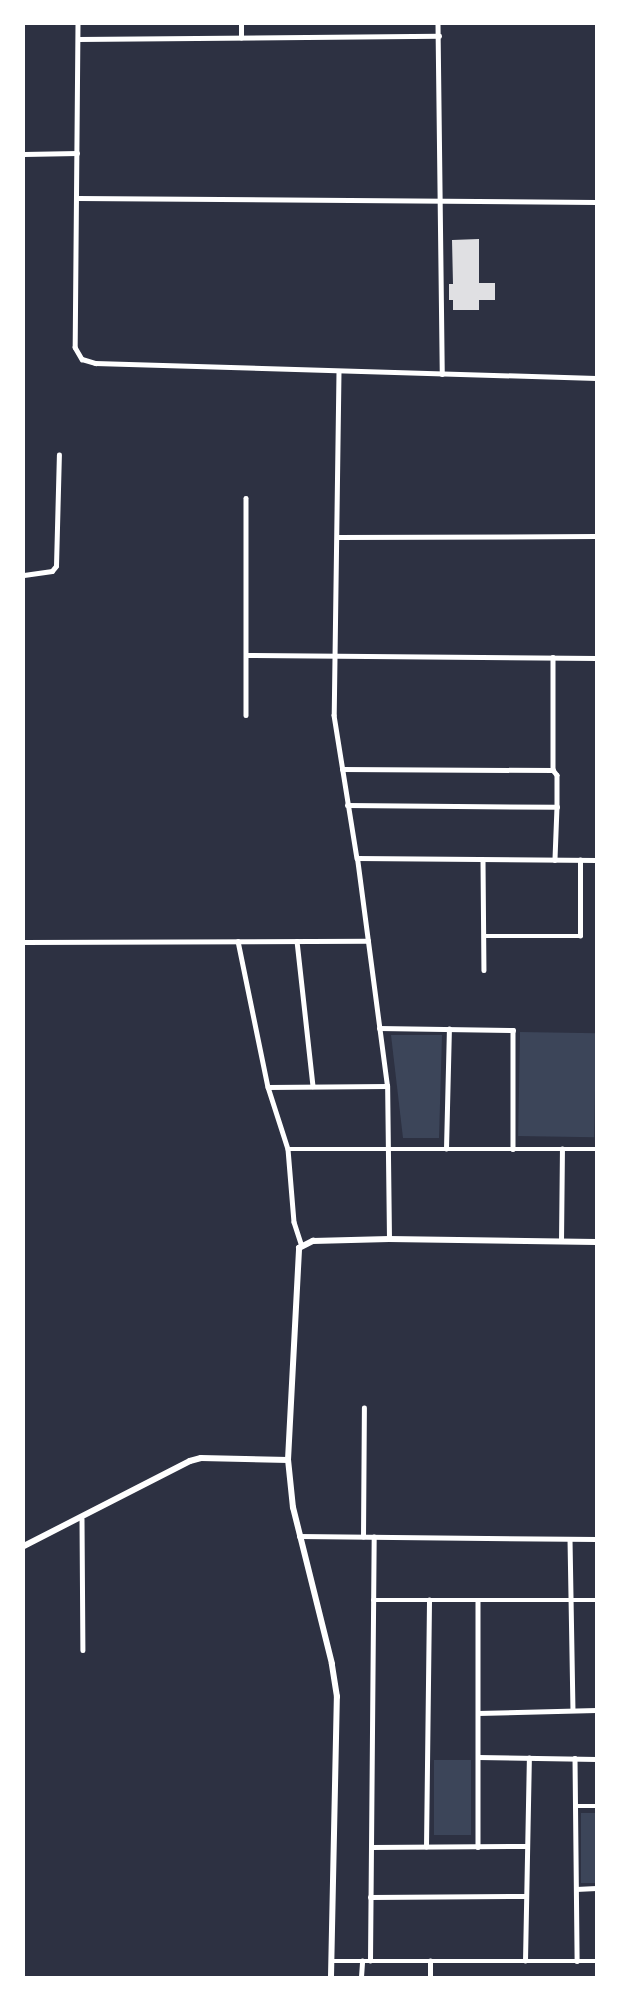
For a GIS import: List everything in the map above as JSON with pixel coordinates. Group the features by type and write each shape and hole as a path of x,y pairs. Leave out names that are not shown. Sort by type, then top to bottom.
{"street":[{"path":"78,24 78,198 75,347 82,359 95,363 339,372 596,378"},
{"path":"241,24 241,38"},
{"path":"438,24 442,374"},
{"path":"78,39 439,36"},
{"path":"24,154 77,153"},
{"path":"78,198 596,202"},
{"path":"339,372 334,715 357,858 387,1086 389,1239"},
{"path":"24,575 52,571 56,566 59,455"},
{"path":"246,498 246,715"},
{"path":"338,537 596,536"},
{"path":"246,655 596,658"},
{"path":"553,658 553,770 557,774 555,860"},
{"path":"342,769 553,770"},
{"path":"347,805 557,807"},
{"path":"357,858 596,860"},
{"path":"483,860 484,970"},
{"path":"484,936 580,936 580,860"},
{"path":"238,941 268,1087 288,1149 294,1222 302,1246"},
{"path":"297,941 314,1086"},
{"path":"24,942 368,941"},
{"path":"380,1028 513,1030 513,1149"},
{"path":"446,1149 449,1029"},
{"path":"268,1087 387,1086"},
{"path":"288,1149 596,1149"},
{"path":"561,1241 562,1149"},
{"path":"331,1977 337,1697 332,1664 299,1536 288,1460 297,1254 302,1246 313,1241 389,1239 596,1242"},
{"path":"363,1537 364,1408"},
{"path":"24,1546 82,1519 190,1461 201,1458 288,1460"},
{"path":"82,1519 83,1650"},
{"path":"299,1536 596,1539"},
{"path":"370,1961 374,1537"},
{"path":"570,1539 572,1710"},
{"path":"373,1600 596,1600"},
{"path":"426,1847 429,1600"},
{"path":"478,1600 478,1847"},
{"path":"478,1713 596,1710"},
{"path":"478,1758 596,1759"},
{"path":"525,1961 529,1758"},
{"path":"575,1758 577,1961"},
{"path":"576,1806 596,1806"},
{"path":"371,1847 527,1846"},
{"path":"576,1889 596,1888"},
{"path":"370,1898 526,1896"},
{"path":"332,1961 596,1961"},
{"path":"362,1961 362,1977"},
{"path":"430,1961 430,1977"}],"shaded area":[{"path":"520,1032 596,1033 594,1137 518,1136"},
{"path":"391,1035 442,1035 439,1138 403,1138"},
{"path":"434,1760 471,1760 471,1835 434,1835"},
{"path":"581,1813 596,1813 596,1883 581,1883"}],"building":[{"path":"479,239 479,283 495,283 495,300 479,300 479,310 453,310 453,300 449,300 449,284 453,284 452,240"}]}
